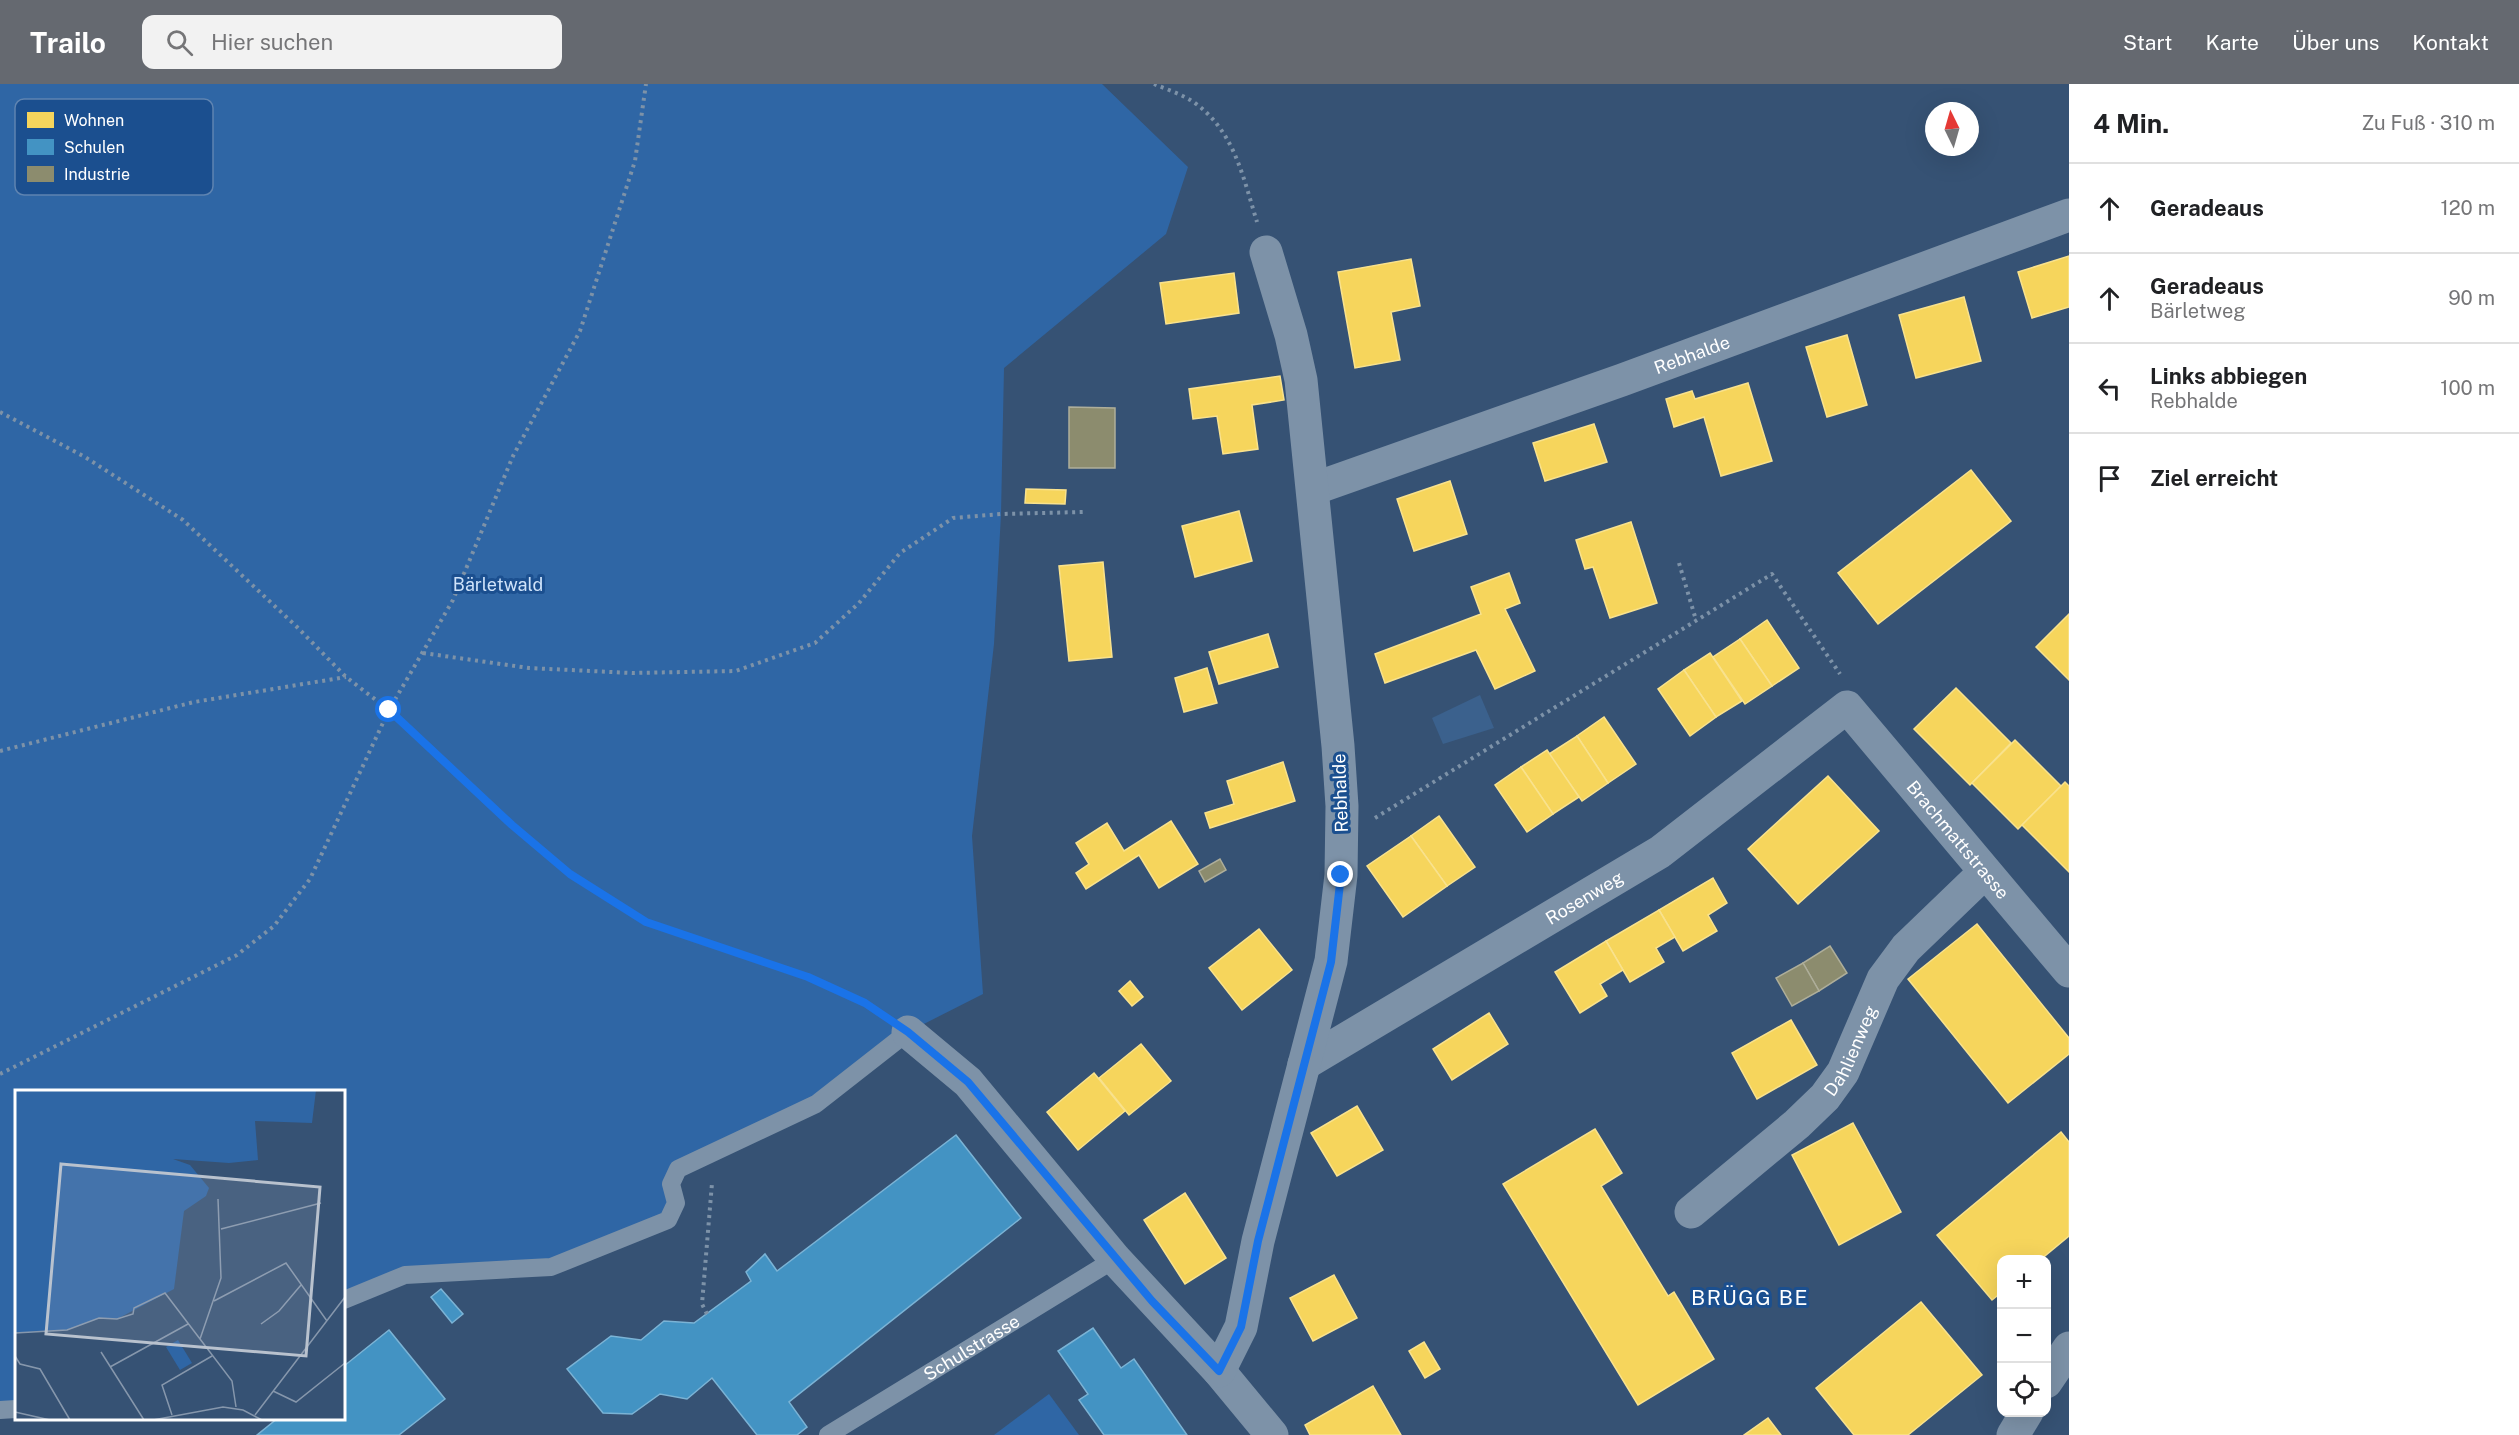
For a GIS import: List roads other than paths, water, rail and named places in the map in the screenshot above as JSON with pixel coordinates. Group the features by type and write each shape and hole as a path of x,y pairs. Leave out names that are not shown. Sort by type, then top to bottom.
{"street":[{"name":"Rebhalde","path":"1313,489 1622,380 2069,215"},
{"name":"Rebhalde","path":"1219,1371 1241,1327 1258,1241 1331,962 1341,875 1342,839 1338,746 1301,380 1291,335 1266,252"},
{"name":"Brachmattstrasse","path":"1846,693 1986,872 2069,971"},
{"name":"Rosenweg","path":"1304,1064 1660,852 1846,693"},
{"name":"Dahlienweg","path":"1691,1212 1797,1124 1825,1097 1843,1072 1883,979 1906,948 1986,872"},
{"path":"908,1032 968,1082 1116,1258 1219,1371 1272,1435"},
{"path":"2051,1375 2069,1348"},
{"path":"2013,1435 2024,1417"}],"lane":[{"path":"345,1300 405,1275 551,1267 658,1225 668,1220 676,1203 671,1184 678,1168 816,1104 908,1032"},
{"name":"Schulstrasse","path":"828,1435 1116,1258"},
{"path":"0,1410 15,1409"}],"district":[{"name":"BRÜGG BE","path":"1750,1297"}],"park label":[{"name":"Bärletwald","path":"498,584"}]}
